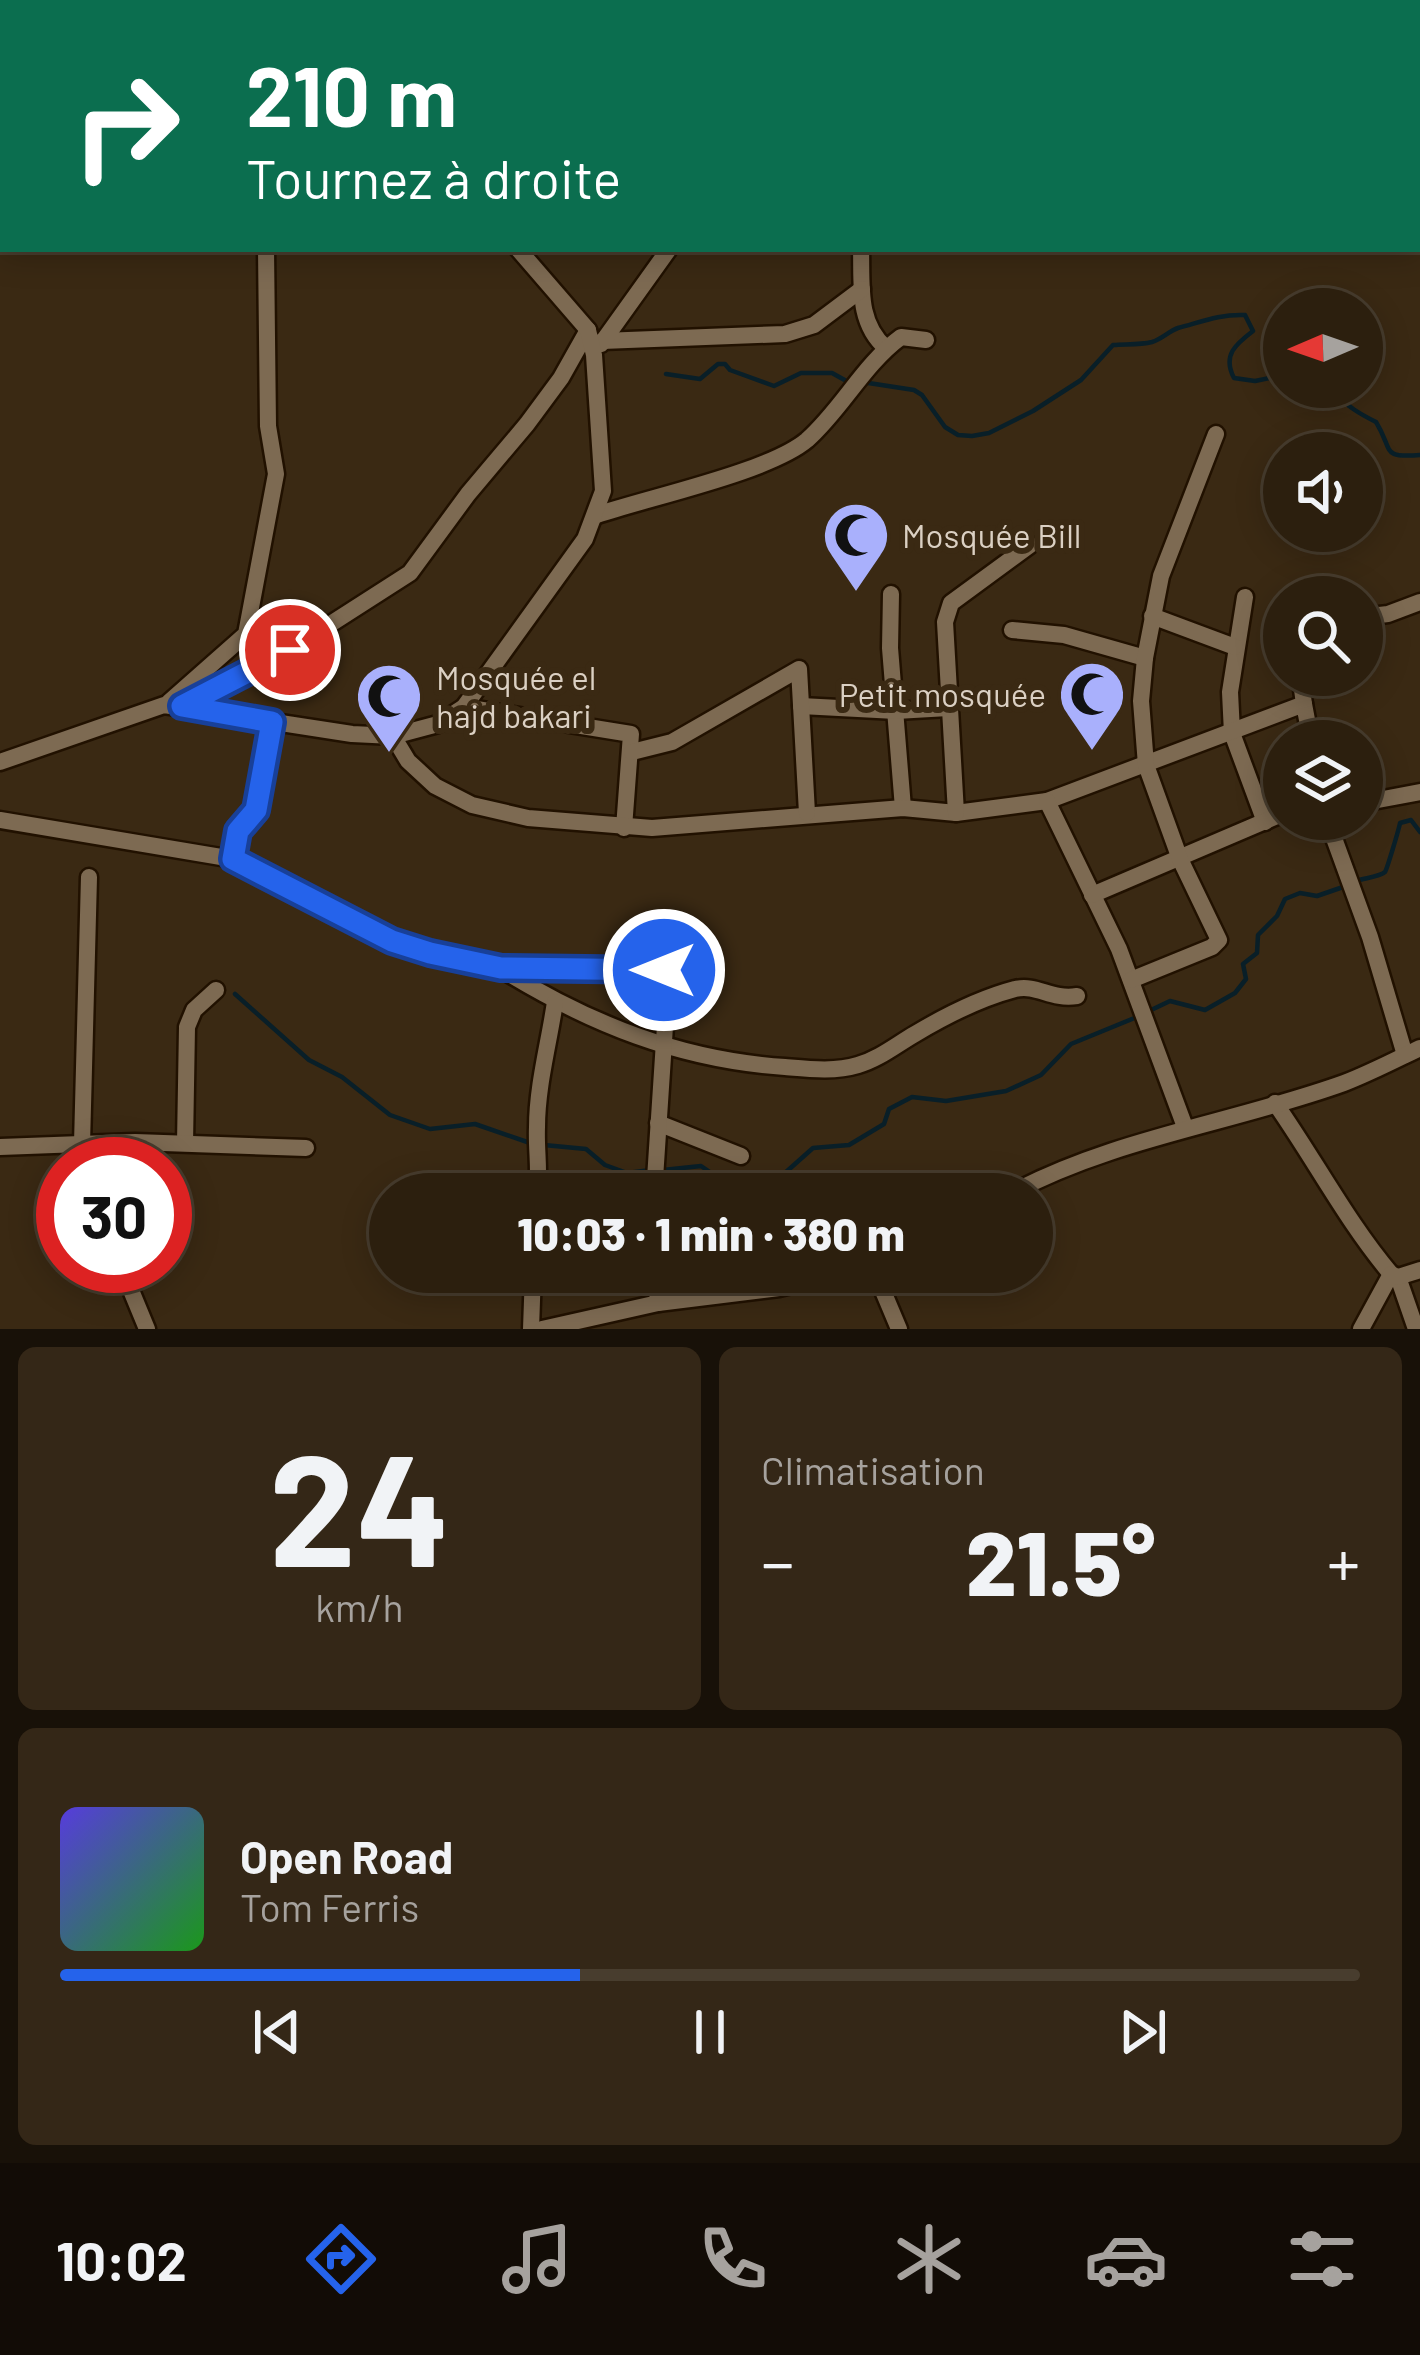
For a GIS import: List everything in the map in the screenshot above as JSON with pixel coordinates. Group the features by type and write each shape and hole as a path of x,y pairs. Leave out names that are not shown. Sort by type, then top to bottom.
{"street":[{"path":"173,705 246,634 276,475 268,426 266,252"},
{"path":"173,705 352,734 393,736 438,724 464,707 585,539 603,490 595,342 520,252"},
{"path":"0,762 173,705 290,650 410,574 561,378 667,252"},
{"path":"861,252 864,316 872,336 886,348"},
{"path":"595,342 785,334 814,325 862,290"},
{"path":"597,514 782,458 811,437 886,348 902,337 926,340"},
{"path":"1133,986 1219,940 1180,859 1146,765 1142,701 1145,658 1162,576 1216,434"},
{"path":"956,813 944,641 951,603 1030,545"},
{"path":"891,594 903,808"},
{"path":"1245,597 1230,692 1232,733 1263,817"},
{"path":"1383,615 1420,602"},
{"path":"1152,616 1235,646"},
{"path":"1012,630 1064,635 1145,658"},
{"path":"632,752 672,742 799,668 807,812"},
{"path":"1303,696 1307,720"},
{"path":"393,736 409,761 435,786 472,805 528,818 624,828 807,812 903,808 956,813 1047,801 1304,704"},
{"path":"802,706 896,712 948,707"},
{"path":"464,707 631,734 624,828"},
{"path":"233,859 238,831 256,810 272,722"},
{"path":"1383,799 1420,792"},
{"path":"1047,801 1133,986 1185,1127"},
{"path":"0,820 233,859 392,941 501,968 664,970"},
{"path":"1091,895 1263,823"},
{"path":"1049,1173 1185,1127 1344,1082 1412,1052 1334,840"},
{"path":"82,1137 89,877"},
{"path":"654,1173 663,1048 663,920"},
{"path":"501,968 555,1002 663,1048 818,1070 856,1066 948,1015 1010,991 1028,987 1058,999 1077,996"},
{"path":"185,1137 187,1027 194,1010 216,990"},
{"path":"537,1173 539,1102 555,1002"},
{"path":"1275,1103 1361,1239 1395,1276 1416,1329"},
{"path":"658,1123 741,1156"},
{"path":"192,1142 307,1148"},
{"path":"0,1147 36,1146"},
{"path":"1361,1329 1395,1276 1420,1270"},
{"path":"132,1293 147,1329"},
{"path":"531,1329 532,1293"},
{"path":"657,1293 658,1303"},
{"path":"542,1329 658,1303 739,1293"},
{"path":"884,1293 899,1329"}],"waterway":[{"path":"862,382 914,390 945,427 958,435 989,433 1081,380 1113,345 1152,342 1178,328 1236,315 1245,315 1253,331 1230,356 1234,378 1263,379"},
{"path":"666,374 700,379 718,364 725,364 774,386 801,373 832,373 850,383"},
{"path":"1353,408 1376,422 1393,454 1420,455"},
{"path":"1356,881 1385,872 1400,823 1411,820 1420,832"},
{"path":"1147,1012 1170,1001 1205,1010 1235,993 1246,979 1243,964 1257,953 1258,935 1277,916 1285,899 1300,893 1317,896 1346,886"},
{"path":"235,994 309,1060 342,1077 390,1115 430,1129 475,1124 533,1144"},
{"path":"663,1170 701,1166 726,1183 756,1186 786,1172 813,1148 849,1145 884,1124 889,1109 912,1097 946,1101 1006,1091 1041,1075 1071,1044 1137,1017"},
{"path":"544,1145 586,1149 605,1165 627,1173 651,1170"}],"place":[{"name":"Mosquée Bill","path":"856,594"},
{"name":"Petit mosquée","path":"1092,753"},
{"name":"Mosquée el hajd bakari","path":"389,755"}],"route":[{"path":"290,650 205,690 182,706 272,722 256,810 238,831 233,859 392,941 430,953 501,968 664,970"}]}
